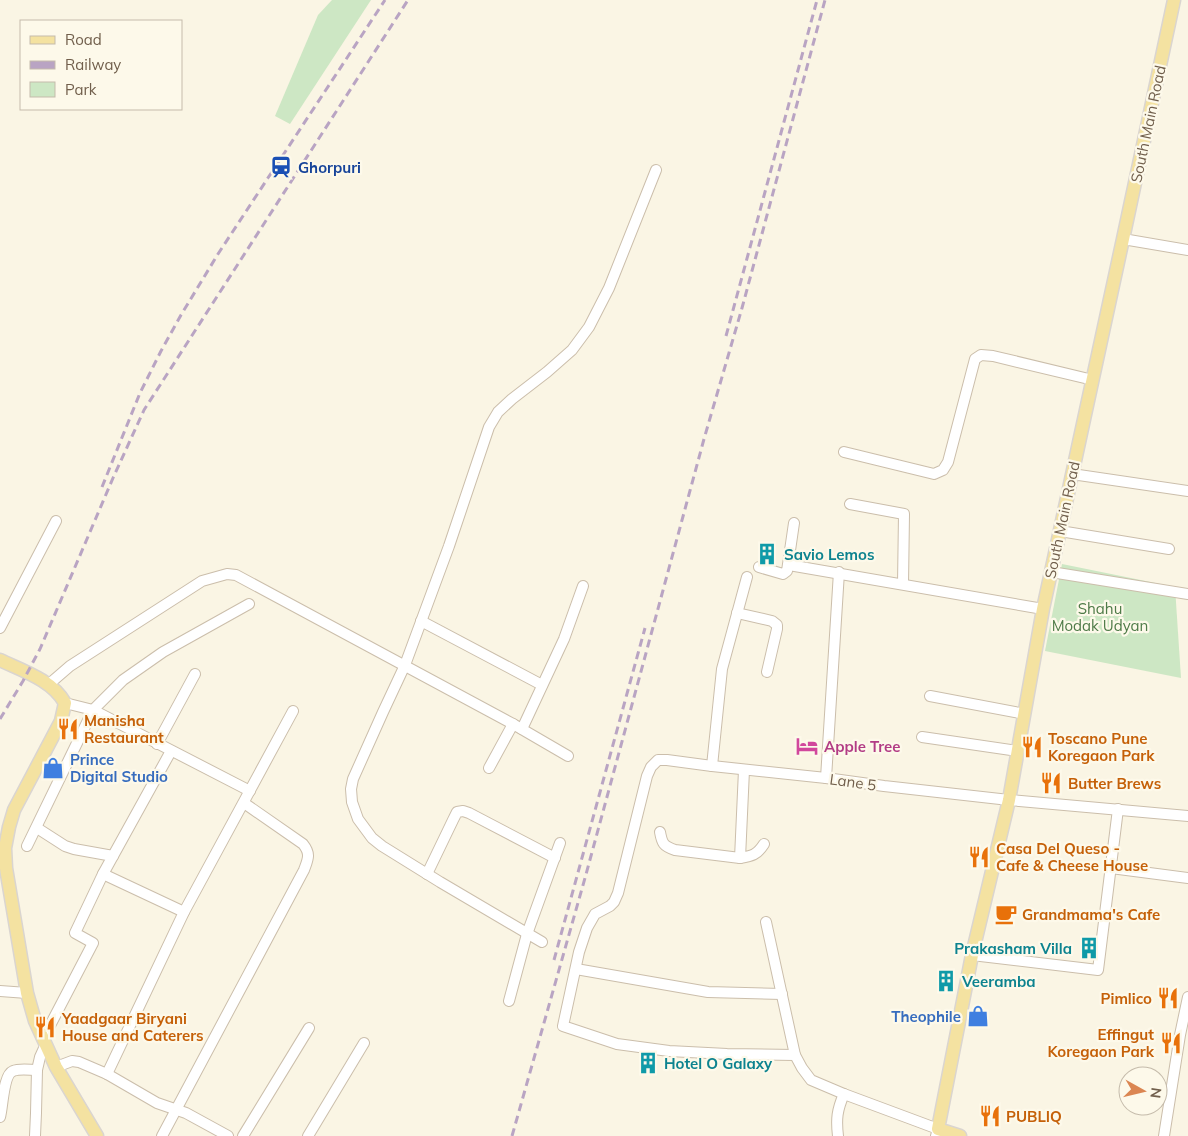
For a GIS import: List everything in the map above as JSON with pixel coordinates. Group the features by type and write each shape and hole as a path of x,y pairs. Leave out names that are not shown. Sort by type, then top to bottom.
{"main road":[{"name":"South Main Road","path":"937,1132 972,955 1010,800 1043,609 1174,0"},
{"path":"0,660 33,675 61,696 65,703 61,721 14,810 5,848 6,868 27,993 35,1021 56,1067 97,1136"},
{"path":"937,1132 960,1136"}],"street":[{"path":"542,942 427,874 372,838 358,819 352,802 351,788 353,779 382,712 405,665 449,546 489,427 498,412 512,399 572,350 589,327 609,288 656,170"},
{"path":"1123,239 1188,250"},
{"path":"844,452 934,474 944,470 948,462 974,359 981,355 1093,380"},
{"path":"1072,474 1188,491"},
{"path":"850,504 904,514 903,584"},
{"path":"0,628 56,521"},
{"path":"759,567 783,574 787,571 794,523"},
{"path":"1060,531 1169,549"},
{"path":"788,564 1043,609"},
{"path":"826,778 839,572"},
{"path":"1051,572 1188,594"},
{"path":"48,685 70,666 202,581 227,574 236,575 405,665 568,756"},
{"path":"712,766 722,668 747,577"},
{"path":"488,768 517,727 542,685 564,639 582,586"},
{"path":"27,846 93,710 123,680 163,652 249,604"},
{"path":"737,613 772,621 776,625 767,672"},
{"path":"421,621 542,685"},
{"path":"158,744 195,674"},
{"path":"930,696 1025,714"},
{"path":"65,703 93,710 250,791"},
{"path":"106,1074 184,912 293,711"},
{"path":"922,737 1018,751"},
{"path":"35,1136 37,1070 44,1042 93,943 75,933 103,874 171,750"},
{"name":"Lane 5","path":"576,969 579,952 587,928 595,914 614,902 618,892 647,776 651,767 658,760 1010,800 1188,816"},
{"path":"740,858 744,770"},
{"path":"162,1136 300,879 308,860 308,850 302,844 244,803"},
{"path":"972,955 1098,970 1118,809"},
{"path":"427,874 457,812 463,811 555,858"},
{"path":"36,828 65,846 113,856"},
{"path":"660,832 662,842 668,848 740,858 752,856 764,844"},
{"path":"509,1001 527,934 560,843"},
{"path":"1111,868 1188,878"},
{"path":"103,874 184,912"},
{"path":"766,922 795,1055 811,1080 937,1132"},
{"path":"782,994 708,992 576,969 563,1026 617,1044 669,1051 795,1055"},
{"path":"0,991 27,993"},
{"path":"1164,1136 1183,1049 1188,997"},
{"path":"243,1136 309,1028"},
{"path":"308,1136 364,1043"},
{"path":"56,1067 72,1061 79,1062 106,1074 156,1103 186,1113 228,1136"},
{"path":"0,1117 6,1078 9,1073 14,1070 37,1070"},
{"path":"838,1136 836,1118 844,1094"}],"green space":[{"path":"332,0 371,0 290,124 275,116 318,15"},
{"name":"Shahu Modak Udyan","path":"1062,564 1175,587 1181,678 1045,651"}],"railway":[{"path":"102,487 140,393 181,315 218,254 385,0"},
{"path":"0,719 40,649 144,410 408,0"},
{"path":"726,336 817,0"},
{"path":"512,1136 585,878 825,0"},
{"path":"554,960 645,628"}],"place":[{"name":"Ghorpuri","path":"281,167"},
{"name":"Savio Lemos","path":"767,554"},
{"name":"Manisha Restaurant","path":"68,729"},
{"name":"Apple Tree","path":"807,746"},
{"name":"Toscano Pune Koregaon Park","path":"1032,747"},
{"name":"Prince Digital Studio","path":"53,768"},
{"name":"Butter Brews","path":"1051,783"},
{"name":"Casa Del Queso - Cafe & Cheese House","path":"979,857"},
{"name":"Grandmama's Cafe","path":"1006,914"},
{"name":"Prakasham Villa","path":"1089,948"},
{"name":"Veeramba","path":"946,981"},
{"name":"Pimlico","path":"1168,998"},
{"name":"Theophile","path":"978,1016"},
{"name":"Yaadgaar Biryani House and Caterers","path":"45,1027"},
{"name":"Effingut Koregaon Park","path":"1171,1043"},
{"name":"Hotel O Galaxy","path":"648,1063"},
{"name":"PUBLIQ","path":"990,1116"}]}
